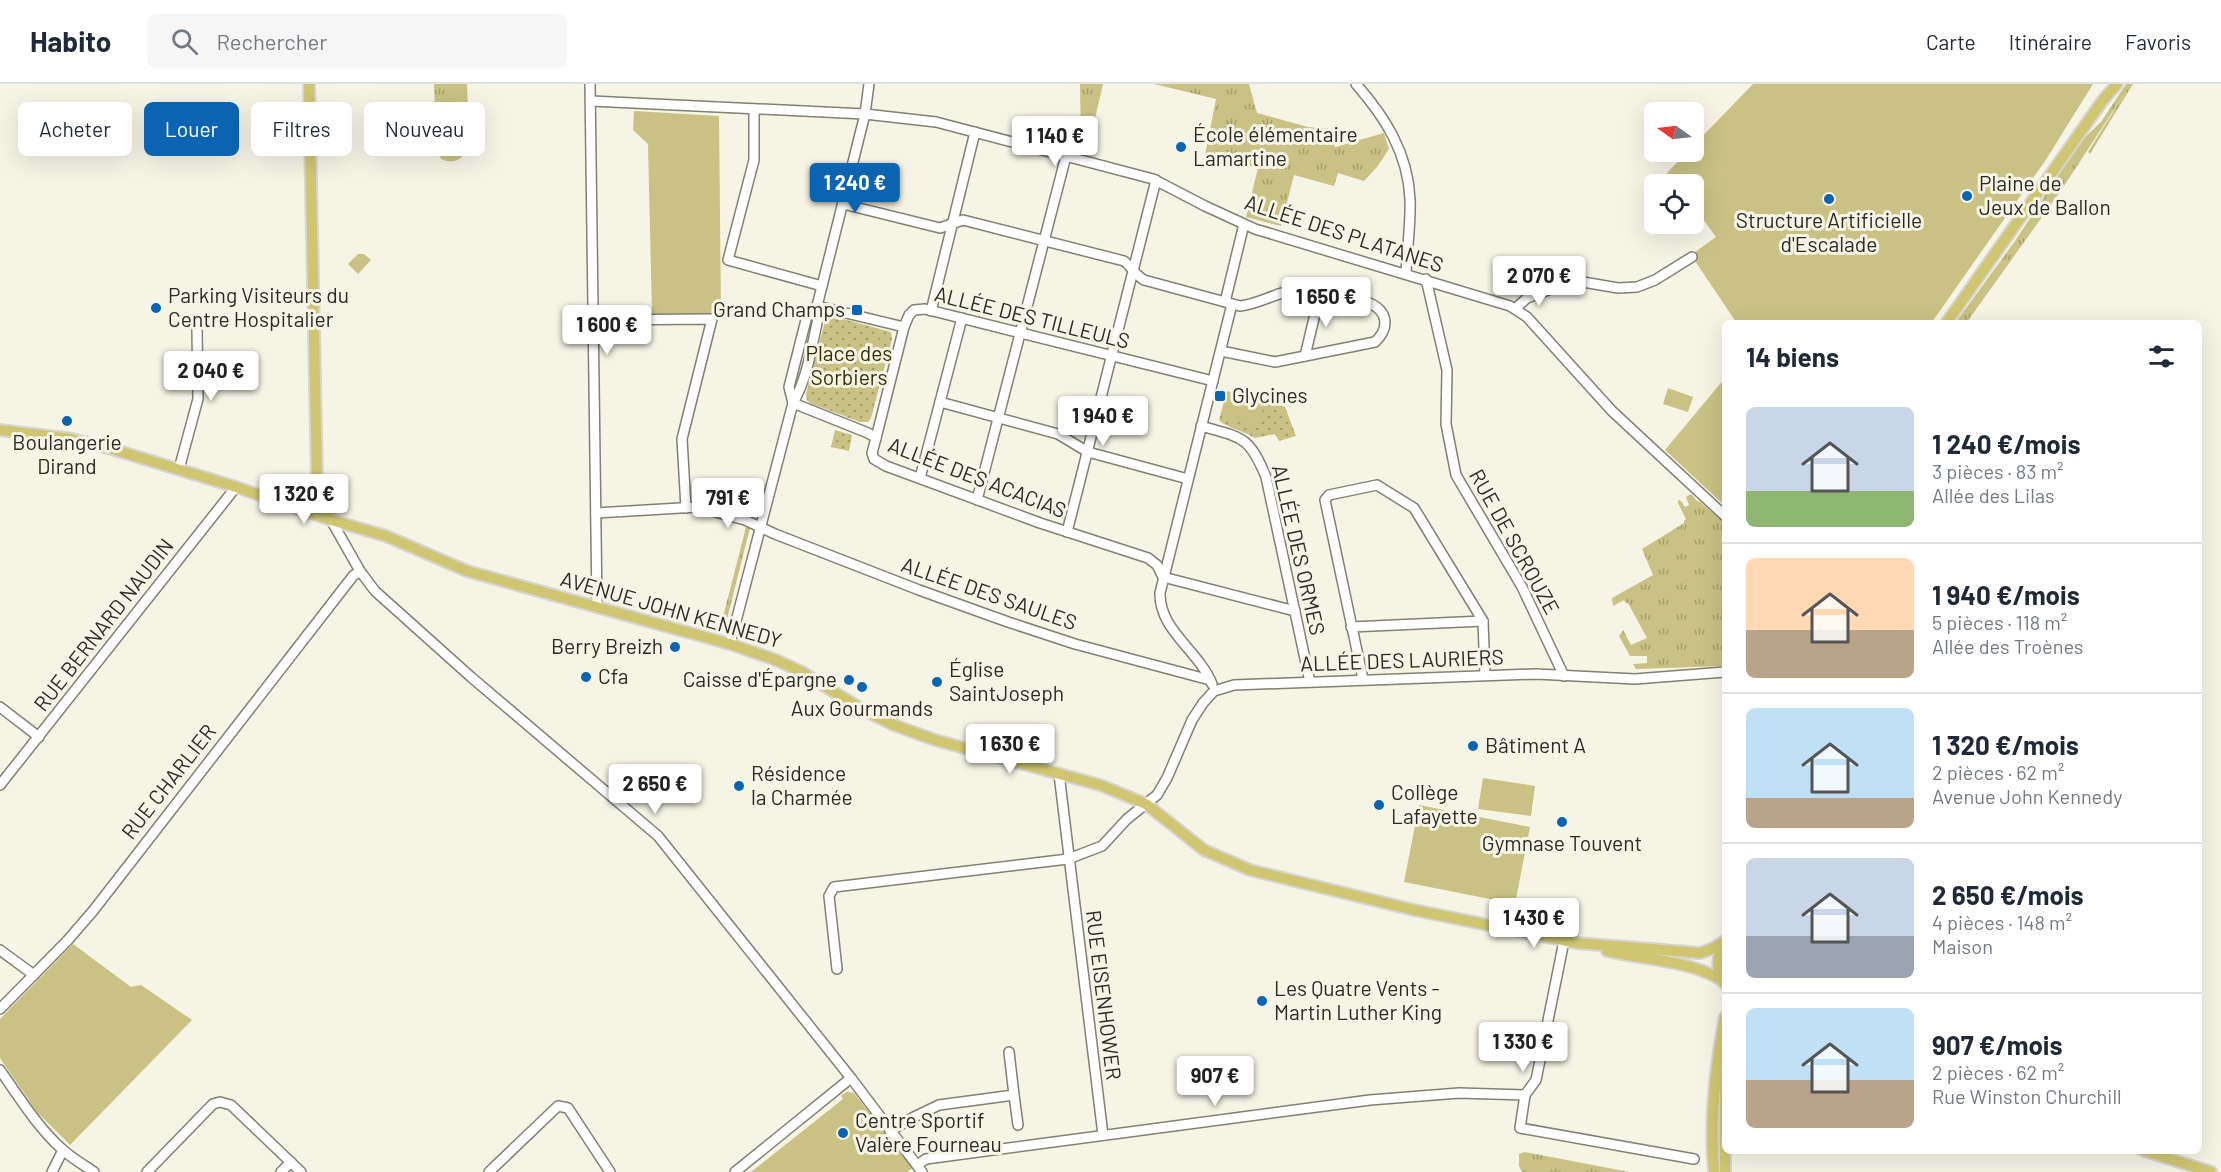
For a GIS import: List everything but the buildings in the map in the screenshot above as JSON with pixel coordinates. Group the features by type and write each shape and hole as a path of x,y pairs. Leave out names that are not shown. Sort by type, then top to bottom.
{"main road":[{"path":"287,504 304,506 308,504 314,498 316,481 309,84"},
{"path":"2103,100 2109,84"},
{"path":"1948,320 2103,100 2117,84"},
{"name":"AVENUE JOHN KENNEDY","path":"0,430 72,439 179,469 386,536 468,571 730,644 776,660 802,672 863,710 894,725 935,740 1100,785 1146,804 1204,850 1250,870 1414,910 1704,970 1722,981"},
{"path":"316,481 319,497 331,520"},
{"name":"AVENUE JOHN KENNEDY","path":"1577,943 1700,953 1722,943"},
{"path":"1722,949 1718,960 1718,970 1722,978"},
{"path":"1714,1172 1712,1102 1722,1037"},
{"path":"1725,1154 1725,1172"},
{"path":"2152,1154 2189,1169 2211,1172"}],"street":[{"path":"590,84 597,607"},
{"path":"730,644 793,403 789,387 808,312 817,306 843,204 865,114 868,84"},
{"path":"1356,84 1387,123 1406,169 1410,199 1406,273"},
{"name":"ALLÉE DES PLATANES","path":"591,100 865,114 936,122 1156,180 1255,229 1516,308 1527,317 1612,411 1722,513"},
{"path":"754,109 754,160 728,260 822,286"},
{"path":"931,311 975,132"},
{"path":"977,500 1066,156"},
{"path":"1067,532 1156,180"},
{"path":"843,204 940,228 963,220 1124,261 1130,265 1134,273 1144,280 1229,303 1250,305 1294,289 1369,303 1379,307 1384,317 1385,327 1382,335 1375,342 1268,362 1221,351"},
{"path":"837,969 829,896 834,887 1068,859 1102,846 1127,819 1157,795 1167,778 1192,720 1214,691 1207,671 1166,621 1160,604 1163,577 1221,351 1244,224"},
{"path":"1516,308 1527,298 1567,283 1583,282 1618,288 1637,287 1655,280 1692,257"},
{"name":"RUE DE SCROUZE","path":"1426,279 1447,370 1446,424 1456,475 1522,587 1564,675"},
{"path":"1305,356 1320,293"},
{"path":"817,306 904,327 876,438"},
{"name":"ALLÉE DES TILLEULS","path":"904,327 914,310 931,311 1213,381"},
{"path":"920,478 962,318"},
{"path":"593,320 712,319 682,439 686,508"},
{"path":"179,469 198,399 197,329"},
{"path":"940,402 1058,434 1088,452 1188,479"},
{"name":"ALLÉE DES ACACIAS","path":"793,403 876,438 872,453 874,459 886,466 1067,532 1148,558 1157,565 1163,577"},
{"name":"ALLÉE DES ORMES","path":"1201,426 1240,437 1256,454 1266,477 1310,682"},
{"path":"1363,679 1325,500 1329,495 1377,485 1414,508 1483,621 1485,675"},
{"name":"RUE BERNARD NAUDIN","path":"0,785 236,487"},
{"name":"ALLÉE DES SAULES","path":"596,513 697,507 761,525 775,534 808,547 1008,622 1083,646 1210,680"},
{"path":"331,520 360,572 375,591 419,632 658,836 920,1168 926,1159 1422,1095 1459,1093 1525,1095"},
{"name":"RUE CHARLIER","path":"0,1009 93,911 352,576 360,572"},
{"path":"1163,577 1295,611"},
{"path":"1351,627 1483,621"},
{"name":"ALLÉE DES LAURIERS","path":"1214,691 1234,685 1363,679 1564,675 1635,679 1722,672"},
{"path":"0,707 39,737"},
{"name":"RUE EISENHOWER","path":"1059,774 1103,1135"},
{"path":"1563,940 1536,1080 1525,1095 1520,1128 1694,1160"},
{"path":"0,950 34,975"},
{"path":"1009,1052 1018,1125"},
{"path":"0,1070 26,1108 63,1150 94,1172"},
{"path":"735,1172 850,1078"},
{"path":"890,1131 939,1105 1014,1095"},
{"path":"147,1172 213,1104 220,1102 231,1105 301,1172"},
{"path":"489,1172 558,1106 568,1108 610,1172"},
{"path":"52,1172 63,1150"},
{"path":"281,1172 291,1162"}],"green space":[{"path":"434,84 467,84 468,102 435,102"},
{"path":"1080,84 1103,84 1088,149 1081,145"},
{"path":"1154,84 1249,84 1257,113 1308,127 1329,129 1335,147 1384,133 1389,149 1364,181 1338,173 1334,186 1294,175 1281,226 1246,217 1258,168 1205,155 1216,99"},
{"path":"1753,84 2093,84 2047,158 1933,320 1735,320 1691,255 1716,237 1704,221 1704,174 1667,173 1677,162 1704,162 1704,135"},
{"path":"2126,84 2133,84 2090,154 2088,152 2128,88 2062,189 1968,320 1957,320 2015,241 2081,141 2101,122"},
{"path":"634,111 719,116 721,313 652,315 648,144 633,130"},
{"path":"1248,123 1295,134 1287,166 1240,155"},
{"path":"439,156 463,156 456,161 441,159"},
{"path":"358,254 364,254 371,260 358,274 348,264"},
{"name":"Place des Sorbiers","path":"832,316 891,332 892,339 868,422 860,422 807,400 806,394 825,321"},
{"path":"869,337 879,339 873,362 864,360"},
{"path":"1722,382 1722,503 1665,450"},
{"path":"1668,388 1693,397 1688,412 1663,404"},
{"path":"1227,391 1285,407 1296,436 1279,441 1275,434 1255,438 1222,422 1219,420"},
{"path":"1228,396 1264,405 1258,427 1222,417"},
{"path":"835,430 852,435 849,451 831,447"},
{"path":"1691,494 1722,521 1722,666 1636,669 1633,664 1647,663 1647,656 1630,656 1619,636 1623,630 1631,645 1647,638 1628,603 1624,600 1613,606 1612,598 1653,575 1642,549 1684,523 1686,519 1678,500 1685,507 1689,505 1686,497"},
{"path":"746,527 750,528 726,623 723,617"},
{"path":"1483,778 1535,786 1531,816 1478,809"},
{"path":"1419,805 1530,827 1515,904 1404,882"},
{"path":"73,944 131,987 141,985 192,1020 70,1145 37,1112 0,1058 0,1019"},
{"name":"Centre Sportif Valère Fourneau","path":"846,1092 854,1093 913,1168 907,1172 751,1172 843,1099 841,1096"},
{"path":"1525,1152 1629,1172 1522,1172 1519,1166 1519,1154"}],"place":[{"name":"École élémentaire Lamartine","path":"1181,147"},
{"name":"Plaine de Jeux de Ballon","path":"1967,196"},
{"name":"Structure Artificielle d'Escalade","path":"1829,199"},
{"name":"Parking Visiteurs du Centre Hospitalier","path":"156,308"},
{"name":"Grand Champs","path":"857,310"},
{"name":"Glycines","path":"1220,396"},
{"name":"Boulangerie Dirand","path":"67,421"},
{"name":"Berry Breizh","path":"675,647"},
{"name":"Cfa","path":"586,677"},
{"name":"Caisse d'Épargne","path":"849,680"},
{"name":"Église SaintJoseph","path":"937,682"},
{"name":"Aux Gourmands","path":"862,687"},
{"name":"Bâtiment A","path":"1473,746"},
{"name":"Résidence la Charmée","path":"739,786"},
{"name":"Collège Lafayette","path":"1379,805"},
{"name":"Gymnase Touvent","path":"1562,822"},
{"name":"Les Quatre Vents - Martin Luther King","path":"1262,1001"},
{"name":"Centre Sportif Valère Fourneau","path":"843,1133"}]}
